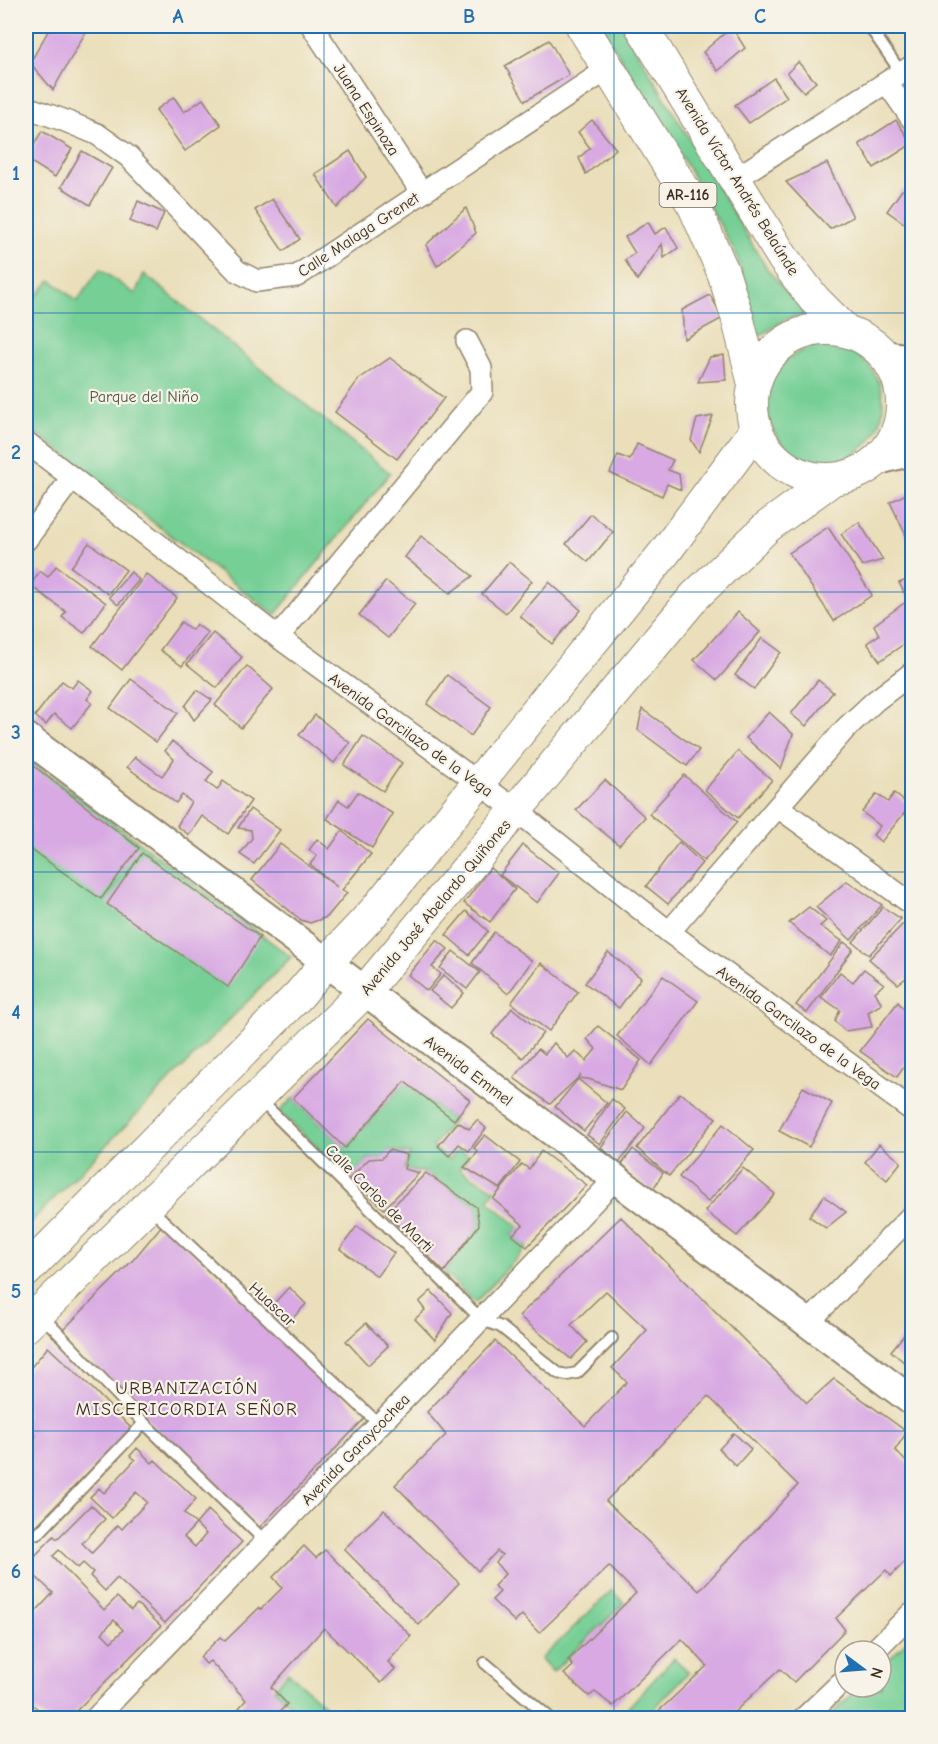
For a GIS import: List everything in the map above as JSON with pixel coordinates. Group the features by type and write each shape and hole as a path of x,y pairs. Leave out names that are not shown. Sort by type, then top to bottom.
{"main road":[{"name":"AR-116","path":"582,26 689,197 708,237 737,315 754,384"},
{"name":"Avenida Víctor Andrés Belaúnde","path":"640,26 736,178 783,258 814,298 844,330"},
{"name":"AR-116","path":"822,328 844,330 899,357 896,372 901,391 902,410 897,429 888,447 863,470 833,479 806,476 780,464 762,443 756,430 751,399 754,384 763,363 778,345 799,333 822,328"},
{"path":"26,1271 299,995 374,913 665,552 756,430"},
{"name":"Avenida José Abelardo Quiñones","path":"32,1319 364,992 694,596 767,527 833,479"}],"street":[{"name":"Juana Espinoza","path":"312,26 422,194"},
{"name":"Calle Malaga Grenet","path":"26,107 97,134 129,156 237,271 257,281 297,276 608,69"},
{"path":"736,178 900,74 912,119"},
{"path":"278,637 482,392 481,368 466,341"},
{"name":"Avenida Garcilazo de la Vega","path":"26,442 278,637 516,810 669,932 912,1110"},
{"name":"AR-116","path":"875,461 912,451"},
{"path":"26,540 72,478"},
{"path":"669,932 846,728 875,701 912,673"},
{"name":"Avenida Emmel","path":"26,737 912,1401"},
{"path":"778,807 910,898"},
{"name":"Avenida Garaycochea","path":"96,1719 482,1320 615,1179"},
{"path":"808,1323 912,1215"},
{"path":"886,1639 912,1613"},
{"path":"804,1719 833,1691"},
{"path":"26,1714 31,1719"}],"lane":[{"path":"869,26 900,74"},
{"name":"Calle Carlos de Marti","path":"257,1097 482,1320 501,1327 558,1373 562,1375 577,1373 612,1338"},
{"name":"Huascar","path":"147,1205 379,1424"},
{"path":"32,1319 266,1541"},
{"path":"38,1534 144,1423"},
{"path":"485,1663 550,1719"}],"green space":[{"path":"601,26 622,26 767,269 806,314 784,320 755,339 737,256 692,174"},
{"name":"Parque del Niño","path":"100,269 135,294 144,274 390,473 275,615 26,425 26,307 51,280 77,301"},
{"path":"825,346 847,351 866,363 878,382 883,404 878,426 866,445 847,457 825,462 803,457 784,445 772,426 767,404 772,382 784,363 803,351"},
{"path":"26,757 291,957 26,1227"},
{"path":"405,1082 454,1120 433,1146 449,1160 459,1149 469,1156 459,1169 496,1190 488,1201 520,1228 512,1235 527,1247 475,1303 444,1272 479,1225 476,1207 426,1173 404,1169 410,1154 389,1150 382,1158 369,1159 350,1178 279,1112 293,1098 345,1148"},
{"path":"612,1590 624,1603 553,1672 541,1659"},
{"path":"912,1636 912,1667 906,1673 912,1679 912,1707 900,1718 884,1718 873,1712 867,1718 828,1718 848,1699 893,1699 893,1655"},
{"path":"674,1658 689,1672 645,1718 626,1718 622,1714"},
{"path":"288,1672 339,1718 279,1718 291,1705 274,1689"}],"building":[{"path":"51,26 89,26 53,90 30,63"},
{"path":"732,27 745,48 718,71 703,52"},
{"path":"549,40 569,75 525,101 505,66"},
{"path":"798,62 816,82 804,92 787,73"},
{"path":"774,78 787,97 749,123 735,105"},
{"path":"174,97 184,112 203,99 221,125 185,151 156,110"},
{"path":"592,120 616,149 586,174 579,158 590,148 578,132"},
{"path":"896,120 912,144 874,168 859,144"},
{"path":"42,131 72,149 55,177 26,159"},
{"path":"82,151 112,168 90,205 61,187"},
{"path":"350,151 366,177 337,208 315,174"},
{"path":"827,163 853,217 830,229 786,182"},
{"path":"902,190 912,190 912,229 887,211"},
{"path":"272,199 300,239 283,251 255,210"},
{"path":"138,201 164,213 156,232 130,221"},
{"path":"466,208 476,233 437,266 426,245"},
{"path":"648,222 655,234 666,227 678,248 664,258 662,244 637,280 625,260 635,253 625,237"},
{"path":"710,295 723,318 684,339 682,310"},
{"path":"724,355 726,380 698,382 710,357"},
{"path":"390,358 444,398 397,459 335,412 359,379"},
{"path":"713,416 699,452 691,440 697,419"},
{"path":"637,444 673,460 668,470 679,474 681,490 667,484 662,496 610,473 618,455 630,460"},
{"path":"26,478 32,482 26,492"},
{"path":"912,491 912,548 890,502"},
{"path":"591,514 613,532 588,562 566,544"},
{"path":"859,522 883,560 862,566 841,534"},
{"path":"828,527 872,595 834,621 789,553"},
{"path":"421,536 473,576 450,593 405,557"},
{"path":"89,543 126,570 108,594 71,567"},
{"path":"509,562 532,581 506,613 482,594"},
{"path":"56,566 106,603 84,633 62,617 66,612 30,585 40,571 48,577"},
{"path":"131,572 139,580 118,605 109,597"},
{"path":"146,574 177,598 122,670 92,646"},
{"path":"912,578 912,606 899,583"},
{"path":"386,581 415,604 388,638 359,615"},
{"path":"549,582 581,610 552,644 520,616"},
{"path":"907,601 912,610 912,638 880,661 867,643 879,635 874,625"},
{"path":"738,612 760,632 717,680 694,660"},
{"path":"181,622 192,630 196,624 208,633 182,666 160,650"},
{"path":"213,633 242,657 217,688 187,664"},
{"path":"762,638 781,652 754,689 735,675"},
{"path":"247,666 273,689 241,728 215,705"},
{"path":"447,675 491,707 471,736 427,704"},
{"path":"131,679 178,713 156,742 110,708"},
{"path":"78,680 93,691 87,699 92,703 72,728 54,714 46,725 35,716 62,681 72,688"},
{"path":"818,680 833,692 806,726 791,714"},
{"path":"197,690 212,700 194,720 185,706"},
{"path":"642,709 699,750 687,766 638,730"},
{"path":"769,712 793,734 781,769 746,738"},
{"path":"315,715 350,743 334,763 299,735"},
{"path":"363,736 402,763 383,791 344,765"},
{"path":"172,741 213,772 206,782 217,790 223,781 251,801 228,834 202,816 189,835 177,826 191,802 182,795 176,803 127,767 135,757 162,776 174,759 165,751"},
{"path":"738,751 772,780 738,818 705,790"},
{"path":"26,760 139,848 101,899 26,846"},
{"path":"684,775 737,822 704,861 649,814"},
{"path":"605,780 645,817 619,845 576,810"},
{"path":"358,792 393,814 372,848 327,819 339,800 348,806"},
{"path":"894,793 910,806 881,842 873,835 880,826 862,812 877,794 888,802"},
{"path":"250,809 280,830 254,864 240,854 252,838 251,830 238,828"},
{"path":"342,831 371,854 342,890 347,893 327,917 310,923 301,920 252,880 280,844 337,887 310,864 317,856 309,850 317,839 329,849"},
{"path":"679,842 702,863 668,904 646,886"},
{"path":"523,845 559,873 537,903 500,875"},
{"path":"142,853 260,937 228,987 107,904"},
{"path":"490,868 515,889 490,922 464,903"},
{"path":"847,881 882,905 851,940 816,907"},
{"path":"809,907 826,921 820,926 842,941 830,956 789,923"},
{"path":"883,907 901,919 869,955 853,942"},
{"path":"466,911 488,931 469,955 446,935"},
{"path":"903,924 912,931 912,987 906,978 898,984 869,959"},
{"path":"494,932 532,961 508,994 472,963"},
{"path":"437,940 448,949 432,967 441,974 427,991 408,975"},
{"path":"844,942 853,949 807,1013 796,1005"},
{"path":"453,951 480,972 467,989 440,968"},
{"path":"608,952 641,978 619,1008 585,983"},
{"path":"541,963 578,992 549,1031 511,1003"},
{"path":"864,969 884,984 875,992 882,1004 868,1012 872,1027 845,1031 835,1021 840,1010 821,997 840,972 853,982"},
{"path":"444,975 464,993 451,1008 430,991"},
{"path":"663,976 698,1001 651,1065 617,1036"},
{"path":"898,1002 912,1019 912,1056 897,1077 860,1051"},
{"path":"512,1008 543,1033 523,1058 492,1034"},
{"path":"368,1019 470,1100 454,1120 405,1082 345,1148 293,1098"},
{"path":"598,1026 641,1060 621,1090 578,1078 581,1075 550,1104 514,1078 538,1049 545,1054 554,1043 568,1058 575,1051 586,1061 596,1049 587,1039"},
{"path":"578,1079 607,1103 584,1131 555,1107"},
{"path":"803,1087 832,1103 809,1147 779,1131"},
{"path":"680,1093 716,1118 669,1176 637,1148"},
{"path":"612,1099 625,1109 600,1144 587,1135"},
{"path":"627,1112 645,1128 619,1163 601,1147"},
{"path":"477,1120 486,1128 469,1151 459,1144 449,1156 438,1146 458,1122 469,1129"},
{"path":"723,1124 754,1150 708,1202 679,1177"},
{"path":"485,1135 520,1162 500,1189 464,1167 478,1152 474,1148"},
{"path":"879,1144 901,1162 887,1180 865,1162"},
{"path":"633,1149 663,1173 652,1191 622,1164"},
{"path":"389,1150 407,1155 404,1169 419,1173 384,1209 350,1178 369,1159 382,1158"},
{"path":"541,1151 587,1185 527,1247 512,1235 523,1225 493,1199 522,1164 529,1169"},
{"path":"743,1168 775,1194 737,1236 705,1211"},
{"path":"426,1173 476,1207 479,1225 444,1272 386,1213"},
{"path":"824,1196 846,1212 826,1228 809,1216"},
{"path":"621,1217 807,1403 834,1379 907,1432 895,1450 912,1468 912,1554 891,1576 886,1570 836,1618 845,1630 836,1639 833,1639 833,1642 794,1682 780,1669 728,1718 651,1718 707,1666 682,1639 613,1706 595,1692 589,1696 564,1674 573,1666 568,1660 636,1593 609,1566 539,1633 522,1615 515,1622 492,1600 500,1592 494,1586 505,1574 496,1563 502,1555 497,1551 478,1571 395,1485 446,1435 427,1412 495,1341 585,1426 627,1382 612,1368 647,1330 606,1291 571,1325 587,1342 571,1359 519,1316","holes":["708,1396 798,1485 699,1591 606,1501"]},
{"path":"163,1224 365,1418 259,1528 153,1425 62,1331 133,1260"},
{"path":"357,1226 394,1253 377,1276 340,1249"},
{"path":"289,1287 306,1304 284,1328 267,1311"},
{"path":"431,1291 452,1313 435,1340 415,1319 425,1310 419,1302"},
{"path":"366,1323 388,1346 368,1365 346,1341"},
{"path":"912,1325 912,1369 891,1351"},
{"path":"48,1347 131,1428 36,1526 26,1515 26,1447 36,1435 26,1445 26,1373"},
{"path":"734,1433 751,1449 736,1466 719,1449"},
{"path":"137,1448 152,1463 155,1460 196,1499 184,1513 196,1524 208,1510 242,1542 165,1623 117,1578 105,1591 90,1576 93,1572 83,1563 78,1568 59,1550 53,1556 104,1610 117,1597 131,1610 137,1604 161,1626 69,1718 45,1718 26,1704 26,1622 53,1593 35,1576 31,1579 26,1573 26,1565 54,1536 57,1539 91,1505 105,1519 82,1543 92,1553 118,1525 122,1529 147,1502 136,1492 112,1518 90,1497 99,1488 104,1493 135,1460 130,1456","holes":["196,1524 206,1534 195,1547 184,1537","114,1620 123,1630 111,1642 102,1633"]},
{"path":"384,1510 459,1583 419,1625 344,1549"},
{"path":"304,1546 316,1558 325,1550 411,1636 388,1662 395,1669 381,1683 324,1628 271,1687 287,1704 274,1718 249,1718 239,1708 246,1700 210,1661 206,1664 200,1657 220,1637 225,1641 282,1588 273,1577"},
{"path":"912,1667 912,1679 906,1673"},
{"path":"912,1710 912,1718 904,1718"},
{"path":"359,1712 366,1718 354,1718"}],"district":[{"name":"URBANIZACIÓN MISCERICORDIA SEÑOR","path":"187,1398"}]}
